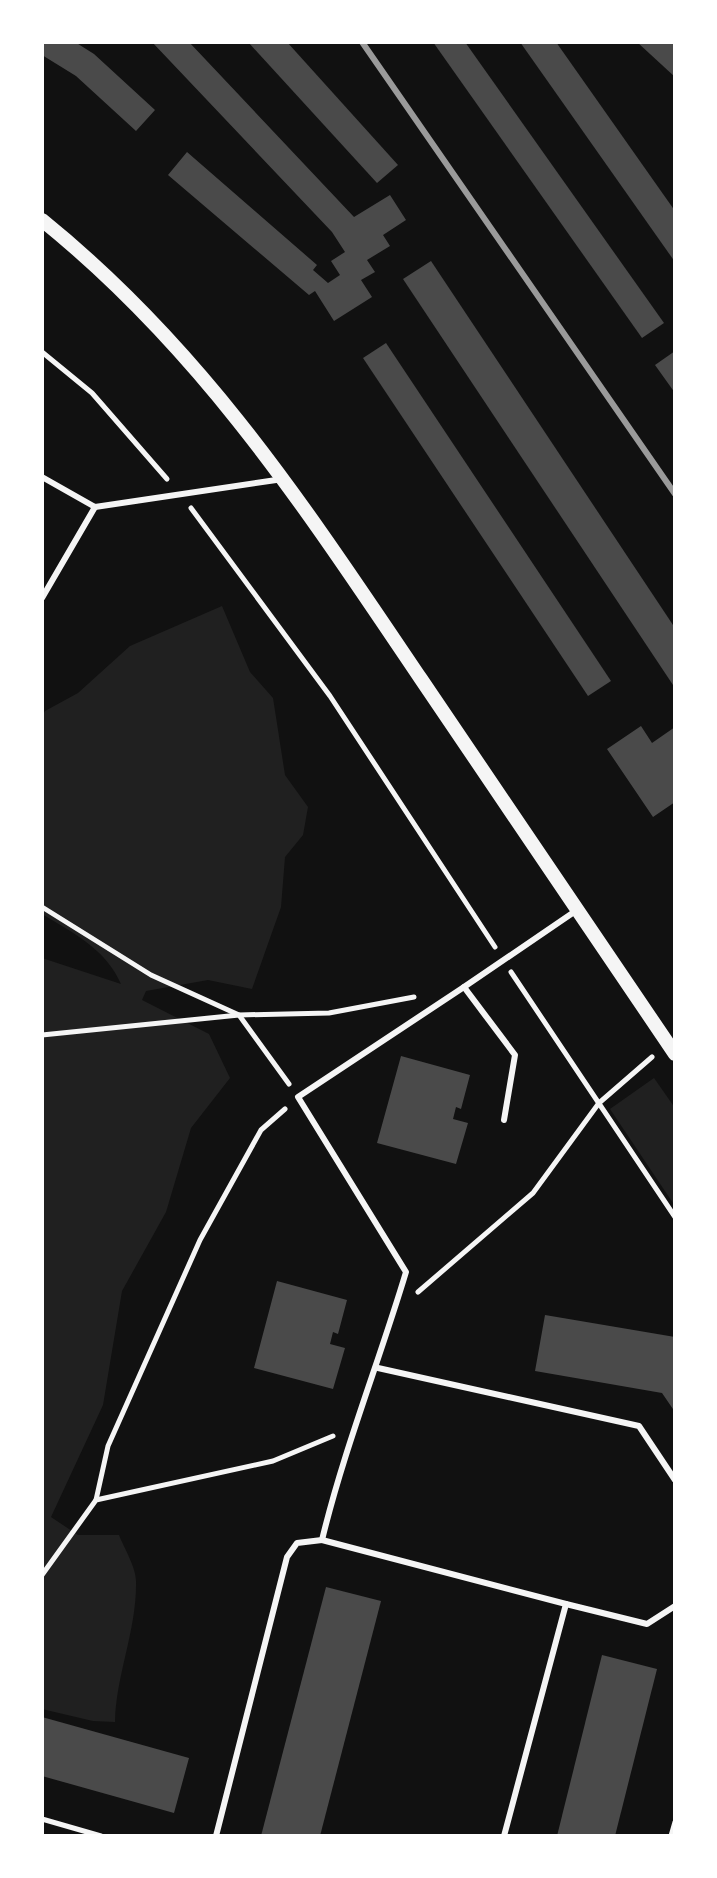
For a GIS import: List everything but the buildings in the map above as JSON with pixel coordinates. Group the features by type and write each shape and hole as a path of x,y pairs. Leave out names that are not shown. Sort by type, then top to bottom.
{"street":[{"path":"42,220 115,284 197,368 286,479 672,1049"}],"lane":[{"path":"42,477 95,507 183,497 286,479"},
{"path":"42,598 95,507"},
{"path":"322,1540 353,1428 378,1368 406,1272 298,1097 577,910"},
{"path":"464,987 515,1055 504,1120"},
{"path":"378,1368 639,1426 675,1480"},
{"path":"216,1836 287,1557 297,1543 322,1540 647,1624 675,1606"},
{"path":"504,1836 566,1604"}],"path":[{"path":"42,352 92,393 183,497 330,696 675,1217"},
{"path":"42,907 151,975 239,1015 298,1097 261,1130 200,1240 108,1446 96,1500 42,1575"},
{"path":"42,1035 239,1015 329,1013 423,995"},
{"path":"394,1312 533,1193 599,1103 672,1049"},
{"path":"96,1500 273,1461 353,1428"},
{"path":"42,1830 44,1820 101,1836"},
{"path":"671,1836 675,1822"}],"shaded area":[{"path":"222,606 250,672 273,698 285,775 308,807 303,835 285,857 281,907 252,989 208,980 146,991 142,1000 209,1034 230,1078 191,1128 166,1212 122,1291 103,1405 51,1517 78,1535 119,1535 135,1576 133,1617 115,1722 93,1721 42,1709 42,958 121,984 98,951 42,914 42,717 45,711 78,693 130,646"},
{"path":"654,1078 675,1108 675,1206 610,1109"}],"railway":[{"path":"362,42 675,494"}]}
